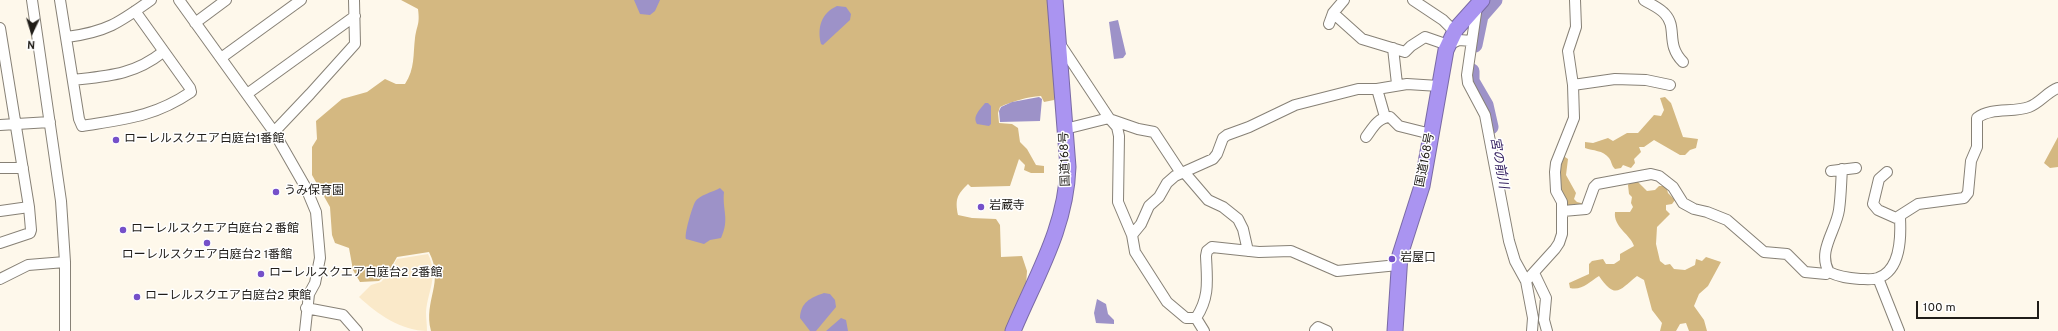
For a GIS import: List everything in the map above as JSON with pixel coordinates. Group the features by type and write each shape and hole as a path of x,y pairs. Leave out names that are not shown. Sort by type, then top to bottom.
{"highway":[{"name":"国道168号","path":"1013,331 1056,234 1067,190 1068,167 1055,0"},
{"name":"国道168号","path":"1394,331 1398,265 1410,221 1422,186 1442,64 1451,38 1480,2"}],"street":[{"path":"32,0 61,201 65,262 65,331"},
{"path":"60,0 79,119 82,126 139,117 158,111 191,92 190,88 135,11"},
{"path":"67,37 102,30 151,0"},
{"path":"179,0 274,132 306,188 316,212 320,258 306,308 305,331"},
{"path":"195,23 226,0"},
{"path":"221,58 301,0"},
{"path":"274,132 355,44 354,0"},
{"path":"1329,24 1333,13 1344,0"},
{"path":"1413,0 1443,20 1451,38"},
{"path":"1526,281 1559,243 1563,211 1562,202 1556,191 1554,172 1556,163 1574,118 1573,86 1568,51 1576,27 1575,0"},
{"path":"1644,0 1665,13 1669,19 1672,30 1672,45 1676,55 1683,62"},
{"path":"1480,2 1467,74 1468,83 1485,115 1509,241 1515,261 1526,281 1533,318 1532,331"},
{"path":"1333,13 1362,39 1405,52 1411,46 1426,37 1472,41"},
{"path":"246,94 355,16"},
{"path":"0,28 29,207 31,230 30,232 0,243"},
{"path":"1058,41 1117,127 1120,146 1116,194 1132,235 1135,252 1166,302 1186,318 1196,318"},
{"path":"1393,48 1397,84"},
{"path":"73,80 105,78 120,74 152,61 163,52"},
{"path":"1573,86 1615,79 1646,80 1670,85"},
{"path":"1132,235 1141,224 1149,206 1159,197 1167,184 1182,173 1213,159 1217,154 1223,138 1227,135 1249,127 1295,105 1358,89 1377,89 1397,84 1439,86"},
{"path":"1887,172 1880,179 1873,204 1878,210 1893,218 1900,218 1918,204 1940,202 1967,196 1971,161 1977,147 1977,118 1985,114 2028,107 2036,104 2058,88"},
{"path":"1377,89 1385,117"},
{"path":"1366,137 1379,120 1385,117 1390,117 1399,126 1431,134"},
{"path":"1065,129 1110,118 1126,125 1154,132 1182,173 1208,200 1223,207 1238,219 1243,229 1248,251"},
{"path":"0,124 50,122"},
{"path":"0,168 23,168"},
{"path":"1831,171 1856,168"},
{"path":"1829,272 1825,259 1825,250 1837,219 1842,169"},
{"path":"1563,211 1586,210 1594,187 1597,184 1651,174 1659,176 1673,187 1683,203 1694,209 1707,212 1727,220 1764,252 1788,254 1805,272 1826,274 1829,272 1838,276 1853,278 1878,278 1890,269 1897,255 1900,244 1900,218"},
{"path":"0,211 29,207"},
{"path":"1196,318 1204,305 1206,298 1206,256 1207,251 1212,248 1248,251 1291,251 1337,271 1398,265"},
{"path":"0,278 28,265 65,262"},
{"path":"1534,273 1546,298 1544,320 1547,331"},
{"path":"1878,278 1899,331"},
{"path":"306,308 343,315 350,326 357,331"},
{"path":"1196,318 1204,331"},
{"path":"1316,331 1315,330 1318,327 1327,331"}],"shaded area":[{"path":"401,0 1049,0 1056,95 1054,100 1044,102 1041,96 1025,98 1000,107 998,113 999,123 1012,124 1018,128 1020,142 1027,149 1036,165 1044,166 1044,173 1031,173 1024,170 1025,165 1019,159 1010,186 971,187 968,184 959,194 957,201 958,215 972,218 996,219 1000,225 1001,257 1022,256 1027,271 1026,286 1007,331 431,331 429,320 435,273 429,252 397,257 389,271 379,281 360,282 353,270 349,248 335,243 332,235 330,207 312,175 312,147 317,139 316,121 342,99 367,92 385,79 396,84 405,84 413,61 419,14 418,9"},
{"path":"634,0 660,0 655,11 650,15 640,14"},
{"path":"837,6 846,7 851,14 850,20 823,45 821,44 820,38 820,27 827,13"},
{"path":"1118,20 1126,54 1123,58 1114,59 1109,22"},
{"path":"1039,97 1042,99 1040,121 1000,122 999,111 1001,107 1012,102"},
{"path":"1665,97 1671,103 1683,137 1698,139 1696,148 1690,150 1685,155 1680,155 1654,140 1644,147 1639,147 1641,152 1634,159 1635,163 1631,168 1623,165 1621,168 1615,169 1607,155 1585,148 1585,142 1593,143 1608,138 1613,141 1627,133 1638,133 1654,115 1661,116 1664,110 1660,98"},
{"path":"985,103 988,103 991,106 991,124 989,126 977,124 975,118"},
{"path":"2058,137 2058,167 2050,168 2044,163"},
{"path":"1562,155 1568,159 1566,175 1576,193 1574,199 1577,202 1585,204 1585,206 1564,206 1557,186"},
{"path":"1631,181 1638,182 1647,191 1655,190 1659,186 1666,186 1668,193 1675,200 1672,204 1666,205 1666,210 1670,214 1657,227 1656,244 1660,261 1665,265 1670,264 1674,269 1685,270 1695,265 1696,259 1702,261 1706,257 1721,262 1708,286 1699,294 1694,306 1704,320 1707,331 1689,331 1686,323 1680,324 1676,331 1660,331 1662,323 1652,310 1644,280 1637,276 1618,290 1610,288 1599,276 1582,287 1574,289 1570,288 1569,283 1589,274 1589,264 1592,261 1603,259 1606,264 1614,264 1620,260 1620,254 1634,246 1619,226 1615,217 1615,212 1630,212 1633,207 1631,203 1632,197 1629,194 1628,185"},
{"path":"720,188 724,192 725,220 724,231 721,238 710,240 704,244 686,239 687,227 695,202 703,196"},
{"path":"428,254 433,269 433,276 426,312 427,331 399,325 382,315 359,297 371,285 381,282 390,272 397,259"},
{"path":"824,293 830,294 835,300 836,307 816,331 810,331 800,318 802,308 807,301"},
{"path":"1097,299 1106,304 1108,314 1114,320 1114,324 1096,323 1094,313"},
{"path":"841,318 846,320 848,331 826,331"}],"waterway":[{"name":"宮の前川","path":"1475,45 1481,16 1495,0"},
{"name":"宮の前川","path":"1472,71 1472,81 1486,105 1491,127"}],"place":[{"name":"ローレルスクエア白庭台1番館","path":"116,140"},
{"name":"うみ保育園","path":"276,192"},
{"name":"岩蔵寺","path":"981,207"},
{"name":"ローレルスクエア白庭台２番館","path":"123,230"},
{"name":"ローレルスクエア白庭台2 1番館","path":"207,243"},
{"name":"岩屋口","path":"1392,259"},
{"name":"ローレルスクエア白庭台2 2番館","path":"261,274"},
{"name":"ローレルスクエア白庭台2 東館","path":"137,297"}]}
